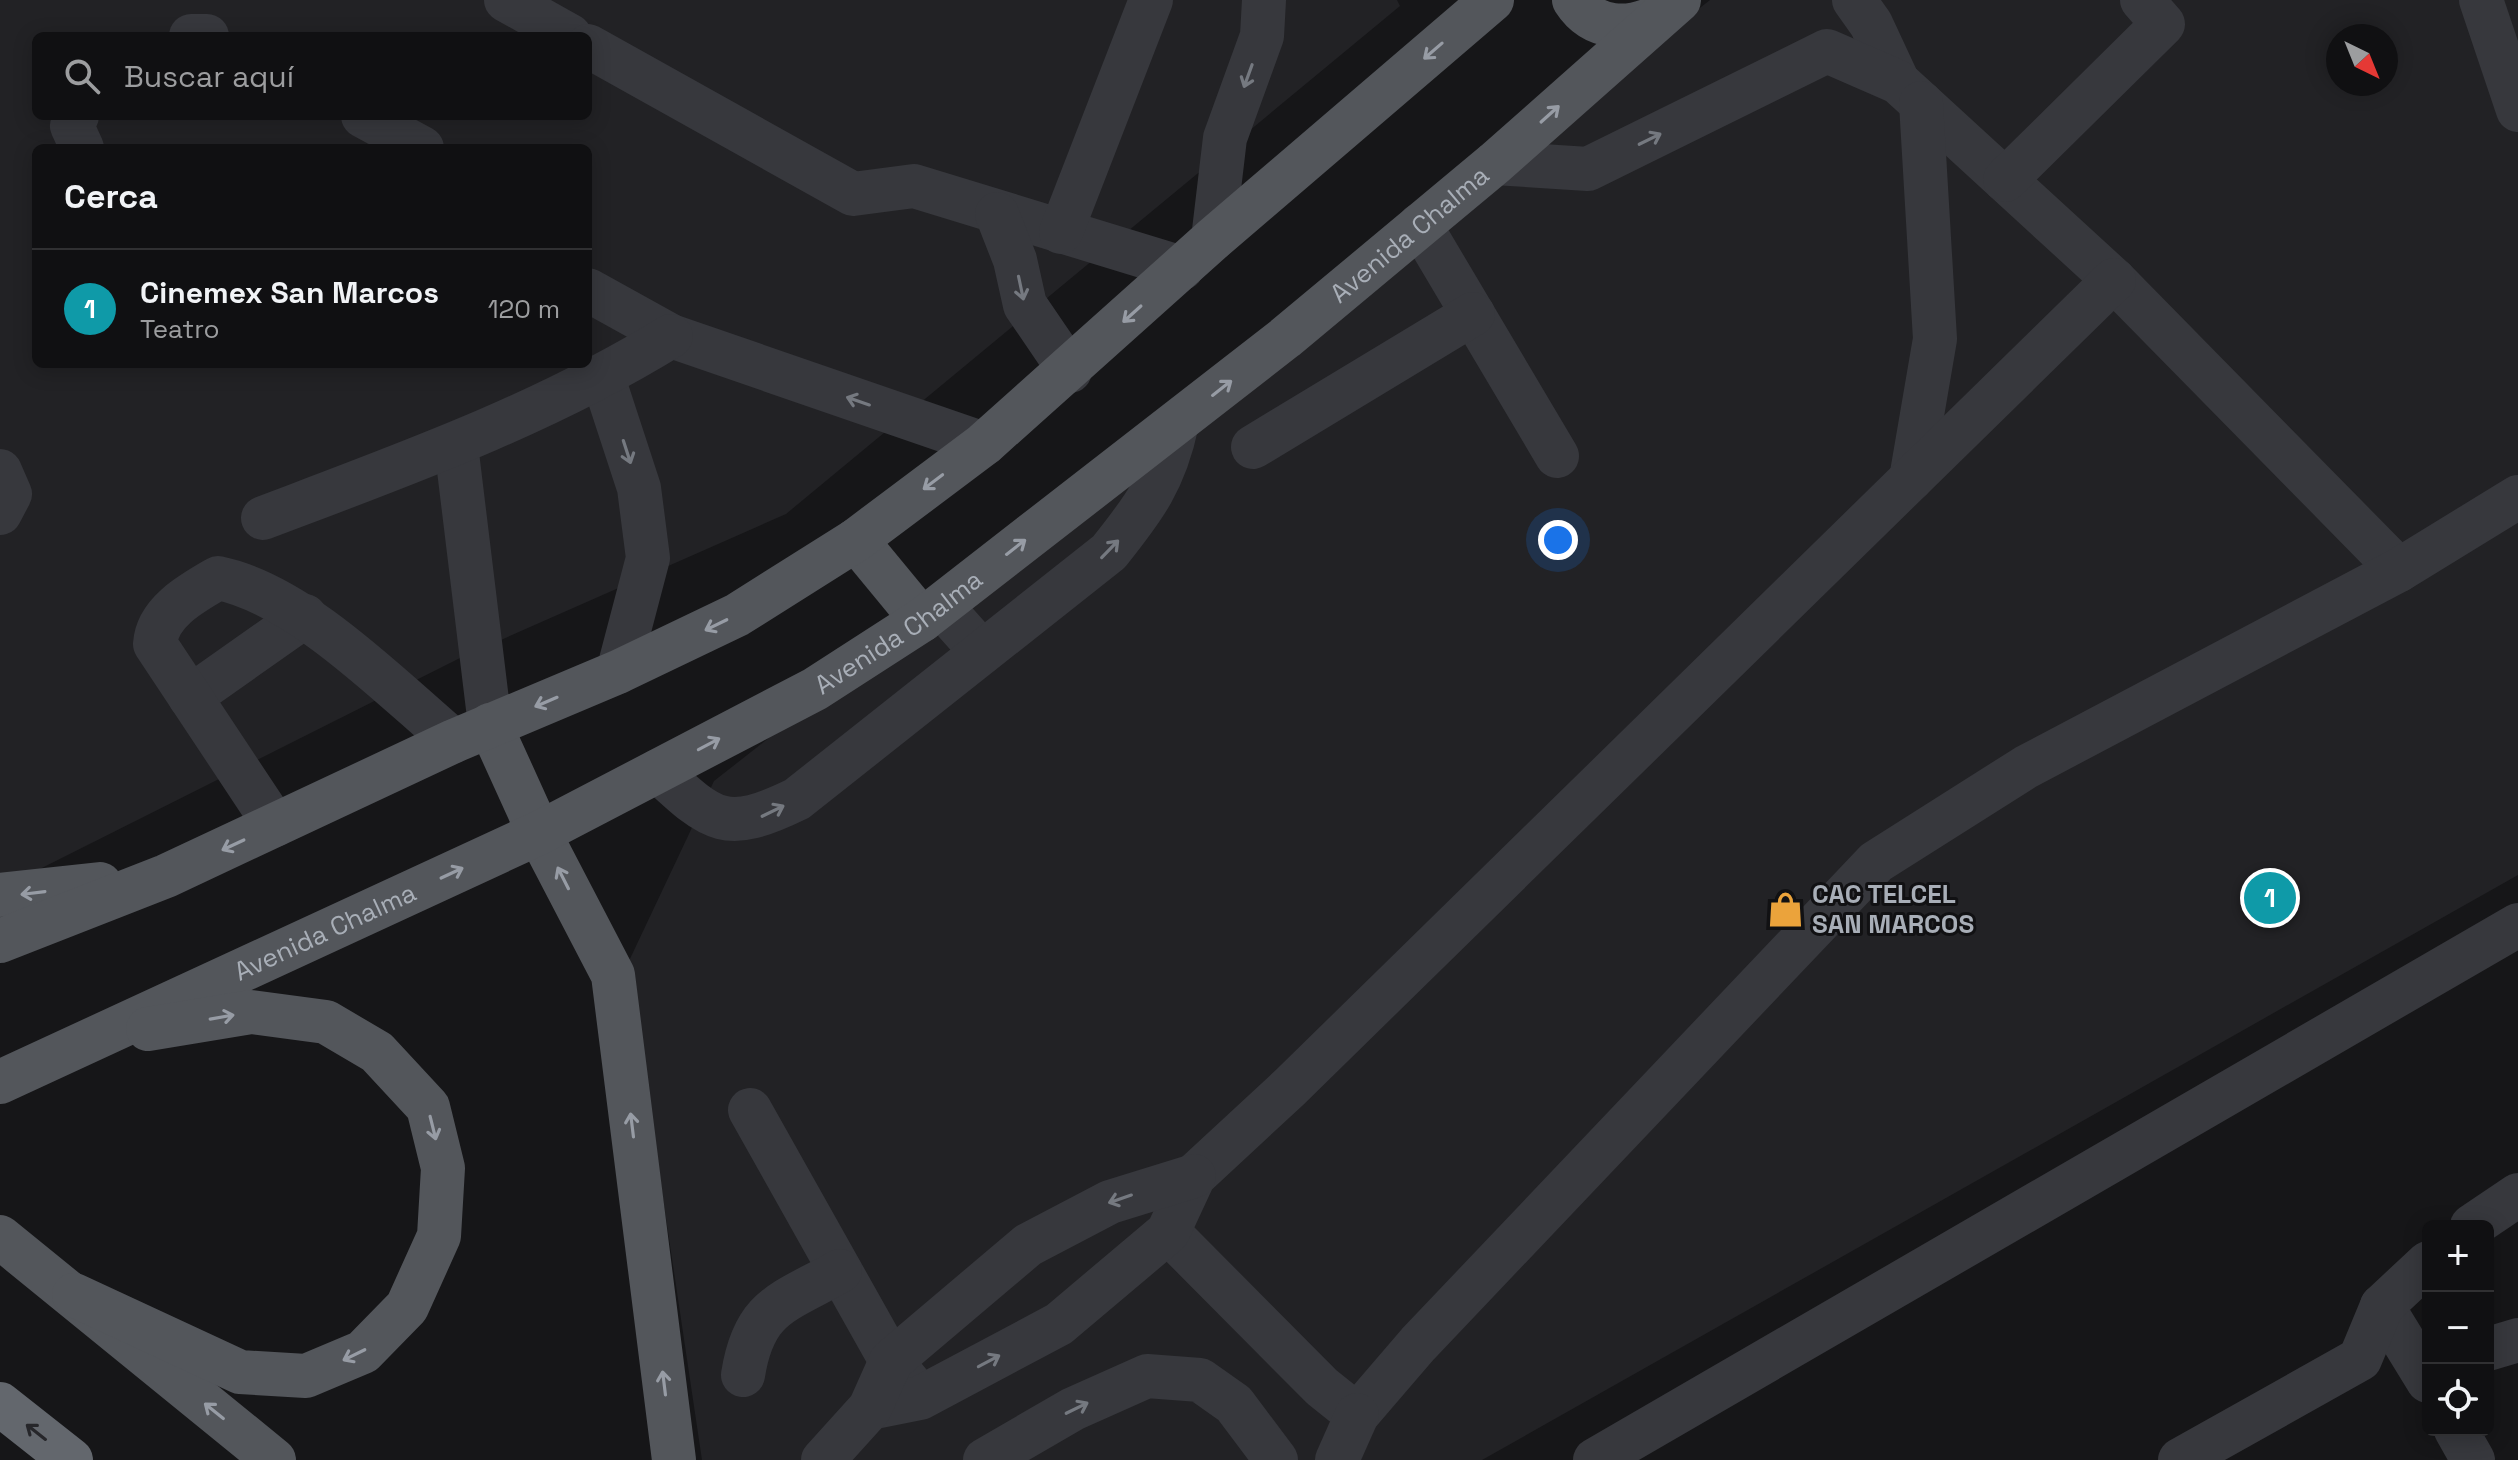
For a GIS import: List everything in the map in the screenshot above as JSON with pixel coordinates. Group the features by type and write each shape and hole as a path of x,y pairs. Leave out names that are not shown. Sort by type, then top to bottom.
{"highway":[{"path":"0,1404 71,1460"}],"main road":[{"path":"0,941 166,876 472,733 618,672 737,615 856,540 984,444 1070,371 1198,254 1492,0"},
{"path":"1574,0 1591,18 1608,25 1644,24 1670,8"},
{"name":"Avenida Chalma","path":"0,1082 539,833 815,689 932,613 1177,423 1495,163 1670,8"},
{"path":"856,540 932,613"},
{"path":"472,733 539,833 613,975 674,1460"},
{"path":"0,895 166,876"},
{"path":"74,1295 240,1372 306,1376 363,1352 407,1307 439,1236 441,1208 443,1168 428,1107 377,1052 326,1022 251,1012 90,1039"},
{"path":"0,1237 274,1460"}],"street":[{"path":"506,0 563,32"},
{"path":"1061,232 1151,0"},
{"path":"592,48 853,194 914,186 1061,232 1198,254 1225,138 1262,36 1264,0"},
{"path":"1854,0 1910,92 1935,339 1911,479"},
{"path":"2005,180 2163,24 2142,0"},
{"path":"2481,0 2518,110"},
{"path":"1495,163 1588,169 1827,51 1910,92 2114,280 2399,570"},
{"path":"75,120 72,126 80,144"},
{"path":"370,120 415,144"},
{"path":"997,214 1015,260 1025,305 1070,371"},
{"path":"1420,225 1557,456"},
{"path":"870,1408 920,1398 1059,1324 1168,1232 1194,1176 1301,1077 2114,280"},
{"path":"592,292 671,336 984,444"},
{"path":"1253,447 1473,314"},
{"path":"263,518 456,445 603,378 671,336"},
{"path":"603,378 639,488 648,558 618,672"},
{"path":"658,771 698,808 724,820 757,818 797,799 1109,552 1149,502 1168,463 1177,423"},
{"path":"456,445 472,733"},
{"path":"0,471 10,494 0,513"},
{"path":"1337,1460 1357,1415 1418,1344 1876,862 2039,760 2399,570 2518,497"},
{"path":"275,825 155,644 156,628 167,614 218,578 236,582 305,616 472,733"},
{"path":"932,613 982,652"},
{"path":"190,697 305,616"},
{"path":"1595,1460 2518,925"},
{"path":"750,1110 891,1361 920,1398"},
{"path":"823,1460 870,1408 891,1361 1028,1245 1110,1202 1194,1176"},
{"path":"2481,1220 2518,1195"},
{"path":"1168,1232 1322,1387 1357,1415"},
{"path":"2360,1359 2382,1306 2422,1269"},
{"path":"743,1375 749,1341 767,1313 840,1271"},
{"path":"2382,1306 2422,1364"},
{"path":"2494,1347 2518,1340"},
{"path":"2180,1460 2360,1359 2422,1368"},
{"path":"985,1460 1073,1409 1147,1376 1200,1380 1234,1404 1276,1460"},
{"path":"2459,1436 2473,1460"}],"shaded area":[{"path":"0,0 1397,0 1400,6 786,514 460,658 0,889"},
{"path":"1710,0 2518,0 2518,875 1482,1460 702,1460 628,963 714,781"}],"place":[{"name":"Cinemex San Marcos","path":"2270,898"},
{"name":"CAC TELCEL SAN MARCOS","path":"1786,909"}]}
